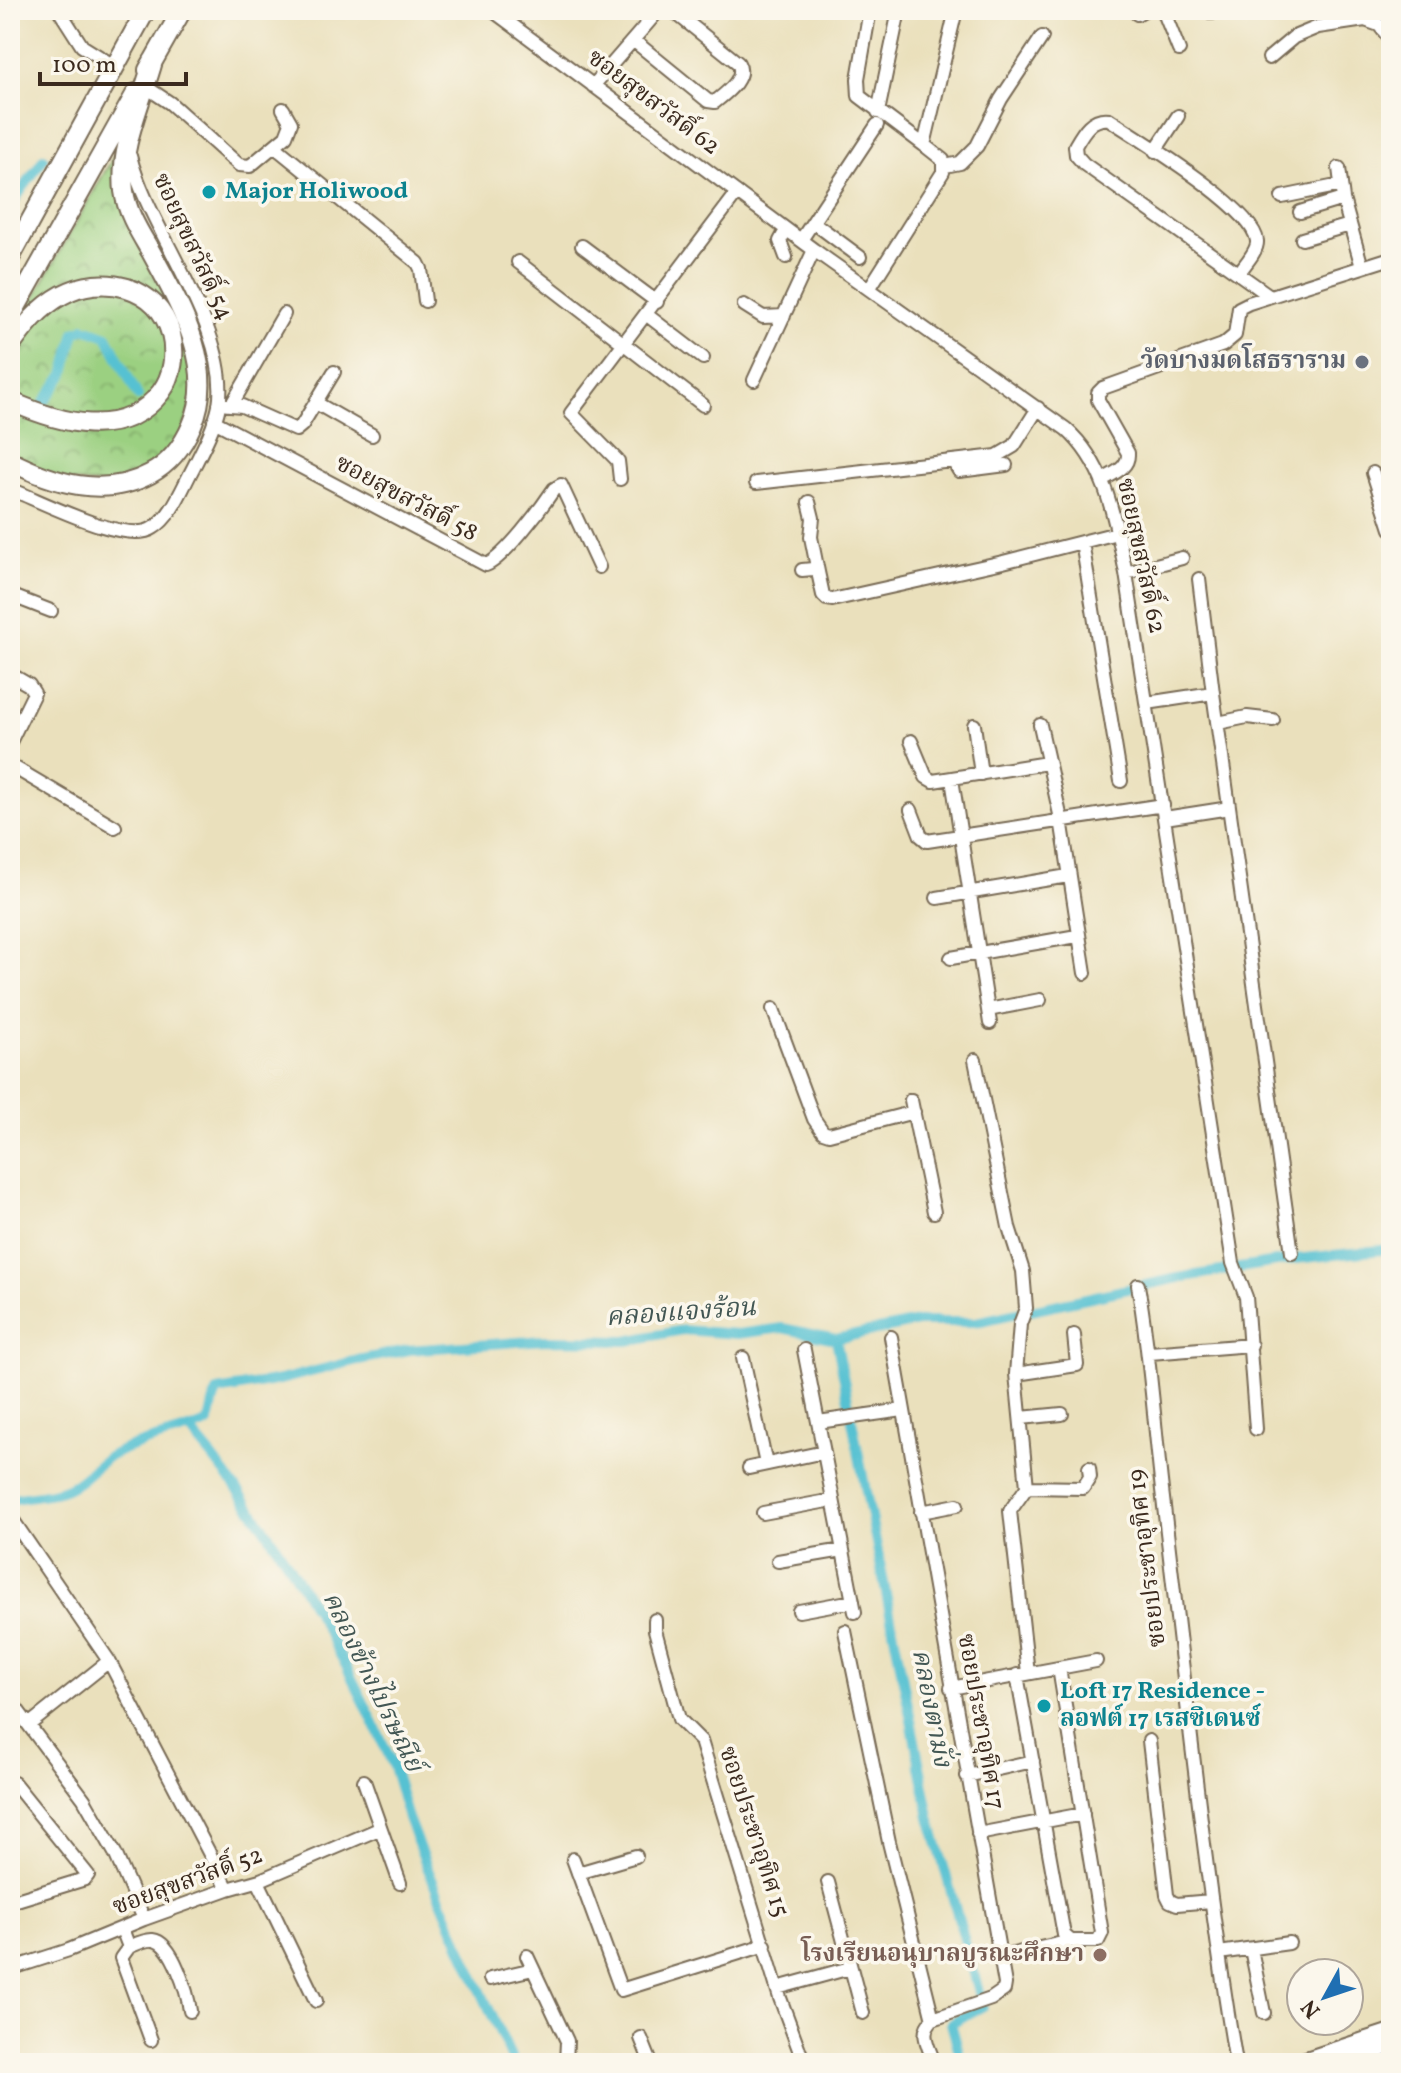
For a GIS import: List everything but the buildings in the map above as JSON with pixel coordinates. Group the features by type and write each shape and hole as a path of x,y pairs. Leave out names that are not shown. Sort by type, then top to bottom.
{"main road":[{"path":"10,256 146,10"},
{"path":"10,318 179,16 155,10"},
{"path":"10,461 35,474 81,486 125,484 160,468 175,455 194,420 199,381 194,347 181,310 129,209 124,192 128,149 153,61"},
{"path":"10,347 44,307 63,295 97,284 122,286 146,297 165,320 173,353 172,371 165,387 145,409 127,419 105,424 80,423 58,419 10,401"},
{"path":"1297,2063 1391,2032"},
{"path":"1336,2063 1391,2045"}],"street":[{"path":"59,10 82,46 114,66"},
{"name":"ซอยสุขสวัสดิ์ 62","path":"492,10 786,230 1038,408 1079,440 1093,458 1102,480 1126,573 1233,1263 1246,1297 1256,1429"},
{"path":"593,86 659,10"},
{"path":"633,40 708,101 715,102 721,98 741,76 742,70 738,63 672,10"},
{"path":"869,289 945,166 943,160 924,145 878,119 859,96 858,79 870,10"},
{"path":"924,145 956,10"},
{"path":"1163,10 1179,50"},
{"path":"801,240 878,119 897,20"},
{"path":"1269,58 1294,37 1318,27 1365,20 1379,25 1391,40"},
{"path":"945,166 960,163 977,146 1001,99 1042,37"},
{"path":"146,87 170,103 239,165 250,166 286,136 291,123 283,109"},
{"path":"1155,151 1178,116"},
{"path":"1239,273 1257,240 1252,228 1232,204 1109,119 1093,121 1075,146 1076,155 1084,164 1270,296"},
{"path":"274,146 418,263 425,301"},
{"name":"ซอยสุขสวัสดิ์ 54","path":"10,489 99,526 118,531 145,532 162,521 173,505 214,421 226,404 213,344 198,306 141,193 128,149"},
{"path":"1339,168 1343,199 1362,267"},
{"path":"1282,197 1341,185"},
{"path":"620,479 618,461 571,413 737,193"},
{"path":"1300,212 1343,199"},
{"path":"813,222 860,257"},
{"path":"1302,239 1350,225"},
{"path":"786,230 780,241 786,257"},
{"path":"582,246 657,302"},
{"path":"754,380 814,250"},
{"path":"1102,480 1123,468 1128,460 1128,453 1098,400 1098,393 1103,388 1223,345 1235,335 1239,308 1391,258"},
{"path":"518,262 703,405"},
{"path":"744,305 763,317 784,316"},
{"path":"284,314 226,404 296,430 334,372"},
{"path":"647,315 703,358"},
{"path":"316,403 372,435"},
{"path":"756,483 997,456 1014,446 1038,408"},
{"name":"ซอยสุขสวัสดิ์ 58","path":"214,421 486,565 525,527 554,489 561,485 599,567"},
{"path":"953,461 959,471 1006,465"},
{"path":"1373,473 1391,529"},
{"path":"809,502 813,518 811,537 823,595 832,600 1117,533"},
{"path":"1082,542 1121,781"},
{"path":"1126,573 1182,558"},
{"path":"802,570 818,572"},
{"path":"1199,579 1292,1253"},
{"path":"10,595 51,611"},
{"path":"10,674 29,685 34,693 10,742"},
{"path":"1147,703 1213,693"},
{"path":"1218,723 1247,717 1273,720"},
{"path":"974,725 981,774"},
{"path":"1040,725 1061,819 1085,973"},
{"path":"911,741 929,780 1047,763"},
{"path":"10,765 115,827"},
{"path":"952,779 989,1016 1040,1000"},
{"path":"911,810 921,836 927,841 1061,819 1223,809"},
{"path":"937,898 1068,876"},
{"path":"951,958 1077,936"},
{"path":"773,1009 814,1119 823,1132 829,1134 913,1106 934,1212"},
{"path":"975,1060 1009,1227 1023,1271 1026,1308 1020,1324 1016,1374 1027,1487 1010,1511 1033,1761 1064,1935 1071,1941"},
{"name":"ซอยประชาอุทิศ 19","path":"1138,1285 1150,1353 1161,1487 1211,1901 1236,2063"},
{"path":"1016,1374 1073,1367 1077,1361 1074,1335"},
{"name":"ซอยประชาอุทิศ 17","path":"891,1337 1005,1984 1004,1990 984,2002 933,2019"},
{"path":"1150,1353 1251,1345"},
{"path":"799,1611 854,1606 804,1350"},
{"path":"743,1358 766,1464"},
{"path":"818,1422 903,1410"},
{"path":"1021,1418 1062,1414"},
{"path":"749,1468 824,1452"},
{"path":"1027,1487 1083,1488 1090,1477 1089,1468"},
{"path":"763,1513 833,1500"},
{"path":"921,1512 957,1505"},
{"path":"10,1516 109,1661 228,1889"},
{"path":"778,1561 843,1550"},
{"name":"ซอยประชาอุทิศ 15","path":"655,1620 679,1719 701,1741 777,1988 804,2063"},
{"path":"845,1631 889,1842 933,2019 924,2028 934,2063"},
{"path":"30,1724 109,1661"},
{"path":"951,1688 1096,1661"},
{"path":"1000,1957 1071,1941 1098,1941 1102,1933 1059,1668"},
{"path":"10,1700 99,1825 144,1919"},
{"path":"1149,1741 1167,1895 1170,1901 1177,1904 1211,1901"},
{"path":"967,1776 1033,1761"},
{"path":"364,1781 400,1883"},
{"path":"10,1902 85,1879 88,1875 14,1783"},
{"path":"978,1834 1083,1814"},
{"name":"ซอยสุขสวัสดิ์ 52","path":"10,1969 69,1950 228,1889 258,1881 379,1829"},
{"path":"578,1873 636,1856"},
{"path":"573,1859 621,1990 765,1945"},
{"path":"258,1881 316,2001"},
{"path":"828,1882 863,2013"},
{"path":"122,1929 129,1947"},
{"path":"151,2040 121,1958 129,1947 150,1939 160,1942 177,1967 190,2011"},
{"path":"1219,1953 1289,1943"},
{"path":"1251,1949 1264,2013"},
{"path":"490,1979 530,1962 567,2041 566,2063"},
{"path":"777,1988 850,1968"},
{"path":"641,2038 651,2063"}],"green space":[{"path":"117,150 138,227 200,363 178,457 123,487 50,479 10,459 10,340"}],"waterway":[{"name":"คลองแจงร้อน","path":"10,207 44,158"},
{"path":"44,402 65,373 75,332 85,328 107,336 138,396"},
{"name":"คลองแจงร้อน","path":"10,1500 63,1490 76,1484 114,1454 208,1423 218,1391 408,1350 545,1340 627,1341 682,1330 738,1334 782,1328 836,1339 917,1322 976,1322 1178,1278 1295,1259 1391,1249"},
{"name":"คลองตามั่ง","path":"836,1339 930,1817 983,2006 951,2023 962,2063"},
{"name":"คลองข้างไปรษณีย์","path":"189,1429 219,1465 274,1543 347,1669 388,1754 432,1880 514,2063"}],"place":[{"name":"Major Holiwood","path":"209,192"},
{"name":"วัดบางมดโสธราราม","path":"1362,362"},
{"name":"Loft 17 Residence - ลอฟต์ 17 เรสซิเดนซ์","path":"1044,1706"},
{"name":"โรงเรียนอนุบาลบูรณะศึกษา","path":"1100,1955"}]}
